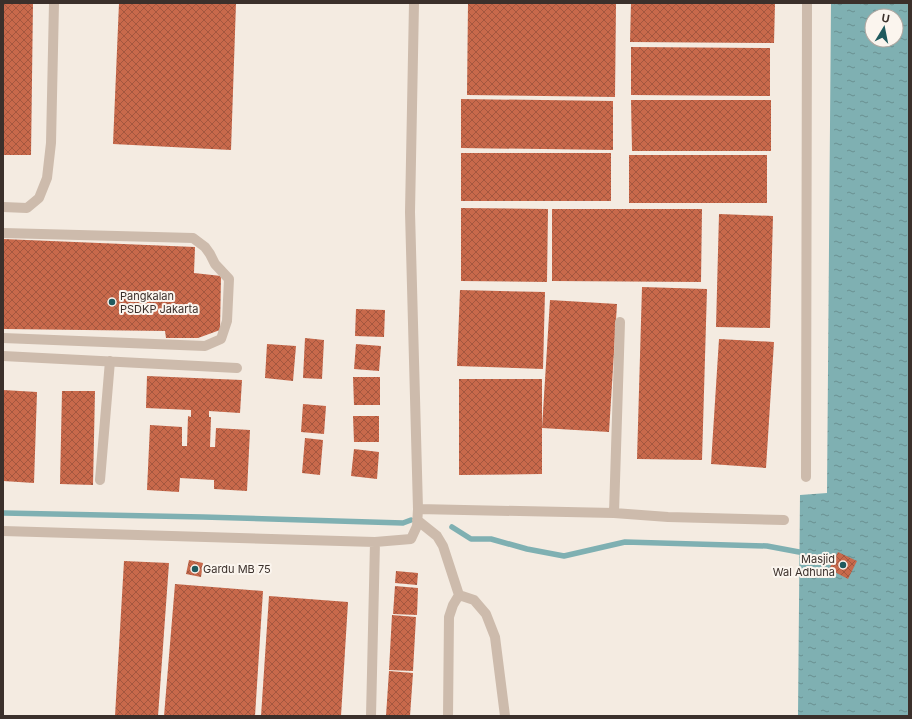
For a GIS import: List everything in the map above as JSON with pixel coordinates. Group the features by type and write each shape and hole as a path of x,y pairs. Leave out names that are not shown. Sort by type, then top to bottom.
{"street":[{"path":"3,207 28,208 39,198 47,178 51,143 54,3"},
{"path":"3,531 375,542 412,538 417,526 418,509 410,212 414,3"},
{"path":"806,477 807,3"},
{"path":"3,232 193,238 205,247 215,264 229,279 227,321 221,339 205,346 3,338"},
{"path":"614,513 620,322"},
{"path":"3,356 237,368"},
{"path":"100,480 110,361"},
{"path":"418,509 614,513 668,518 784,520"},
{"path":"417,520 437,536 443,546 459,595 453,605 449,617 448,716"},
{"path":"371,716 375,542"},
{"path":"459,595 474,600 486,614 495,637 505,716"}],"water":[{"path":"831,3 909,3 909,716 798,716 800,495 827,493"}],"building":[{"path":"3,3 33,3 31,155 3,155"},
{"path":"119,3 236,3 231,150 113,144"},
{"path":"468,3 616,3 615,97 467,95"},
{"path":"631,3 775,3 774,43 630,42"},
{"path":"631,47 770,48 770,96 631,95"},
{"path":"461,99 613,101 613,150 461,148"},
{"path":"631,100 771,100 771,151 632,151"},
{"path":"461,153 611,153 611,201 461,201"},
{"path":"629,155 767,155 767,203 629,203"},
{"path":"461,208 548,209 547,282 461,281"},
{"path":"552,209 702,209 701,282 552,281"},
{"path":"719,214 773,216 770,328 716,327"},
{"name":"Pangkalan PSDKP Jakarta","path":"3,239 195,247 194,273 221,276 220,330 198,338 166,338 165,331 3,329"},
{"path":"642,287 707,289 702,460 637,459"},
{"path":"460,290 545,292 543,369 457,366"},
{"path":"550,300 617,304 609,432 542,428"},
{"path":"356,309 385,310 384,337 355,336"},
{"path":"305,338 324,340 322,379 303,378"},
{"path":"719,339 774,342 766,468 711,464"},
{"path":"267,344 296,346 293,381 265,378"},
{"path":"356,344 381,346 379,371 354,369"},
{"path":"147,376 242,380 240,413 209,411 209,417 211,417 210,447 215,447 216,428 250,430 247,491 214,489 214,480 180,478 179,492 147,490 150,425 182,427 182,446 187,446 188,416 191,417 191,410 146,408"},
{"path":"353,377 380,377 380,405 354,405"},
{"path":"459,379 542,379 542,474 459,475"},
{"path":"3,390 37,392 34,483 3,481"},
{"path":"62,391 95,391 93,485 60,484"},
{"path":"303,404 326,406 324,434 301,432"},
{"path":"353,416 379,416 379,442 354,442"},
{"path":"305,438 323,440 320,475 302,473"},
{"path":"354,449 379,452 377,479 351,476"},
{"name":"Masjid Wal Adhuna","path":"838,552 857,561 848,579 829,569"},
{"name":"Gardu MB 75","path":"189,560 203,563 201,577 186,574"},
{"path":"124,561 169,563 158,716 115,716"},
{"path":"396,571 418,573 417,585 395,583"},
{"path":"175,584 263,591 255,716 164,716"},
{"path":"395,586 418,588 417,615 393,614"},
{"path":"269,596 348,602 341,716 261,716"},
{"path":"392,615 416,617 413,671 389,670"},
{"path":"389,671 413,673 410,716 386,716"}],"waterway":[{"path":"3,513 403,523 411,520"},
{"path":"452,527 471,539 491,539 527,549 564,556 625,542 767,546 799,552"}],"place":[{"name":"Pangkalan PSDKP Jakarta","path":"112,302"},
{"name":"Masjid Wal Adhuna","path":"843,565"},
{"name":"Gardu MB 75","path":"195,569"}]}
